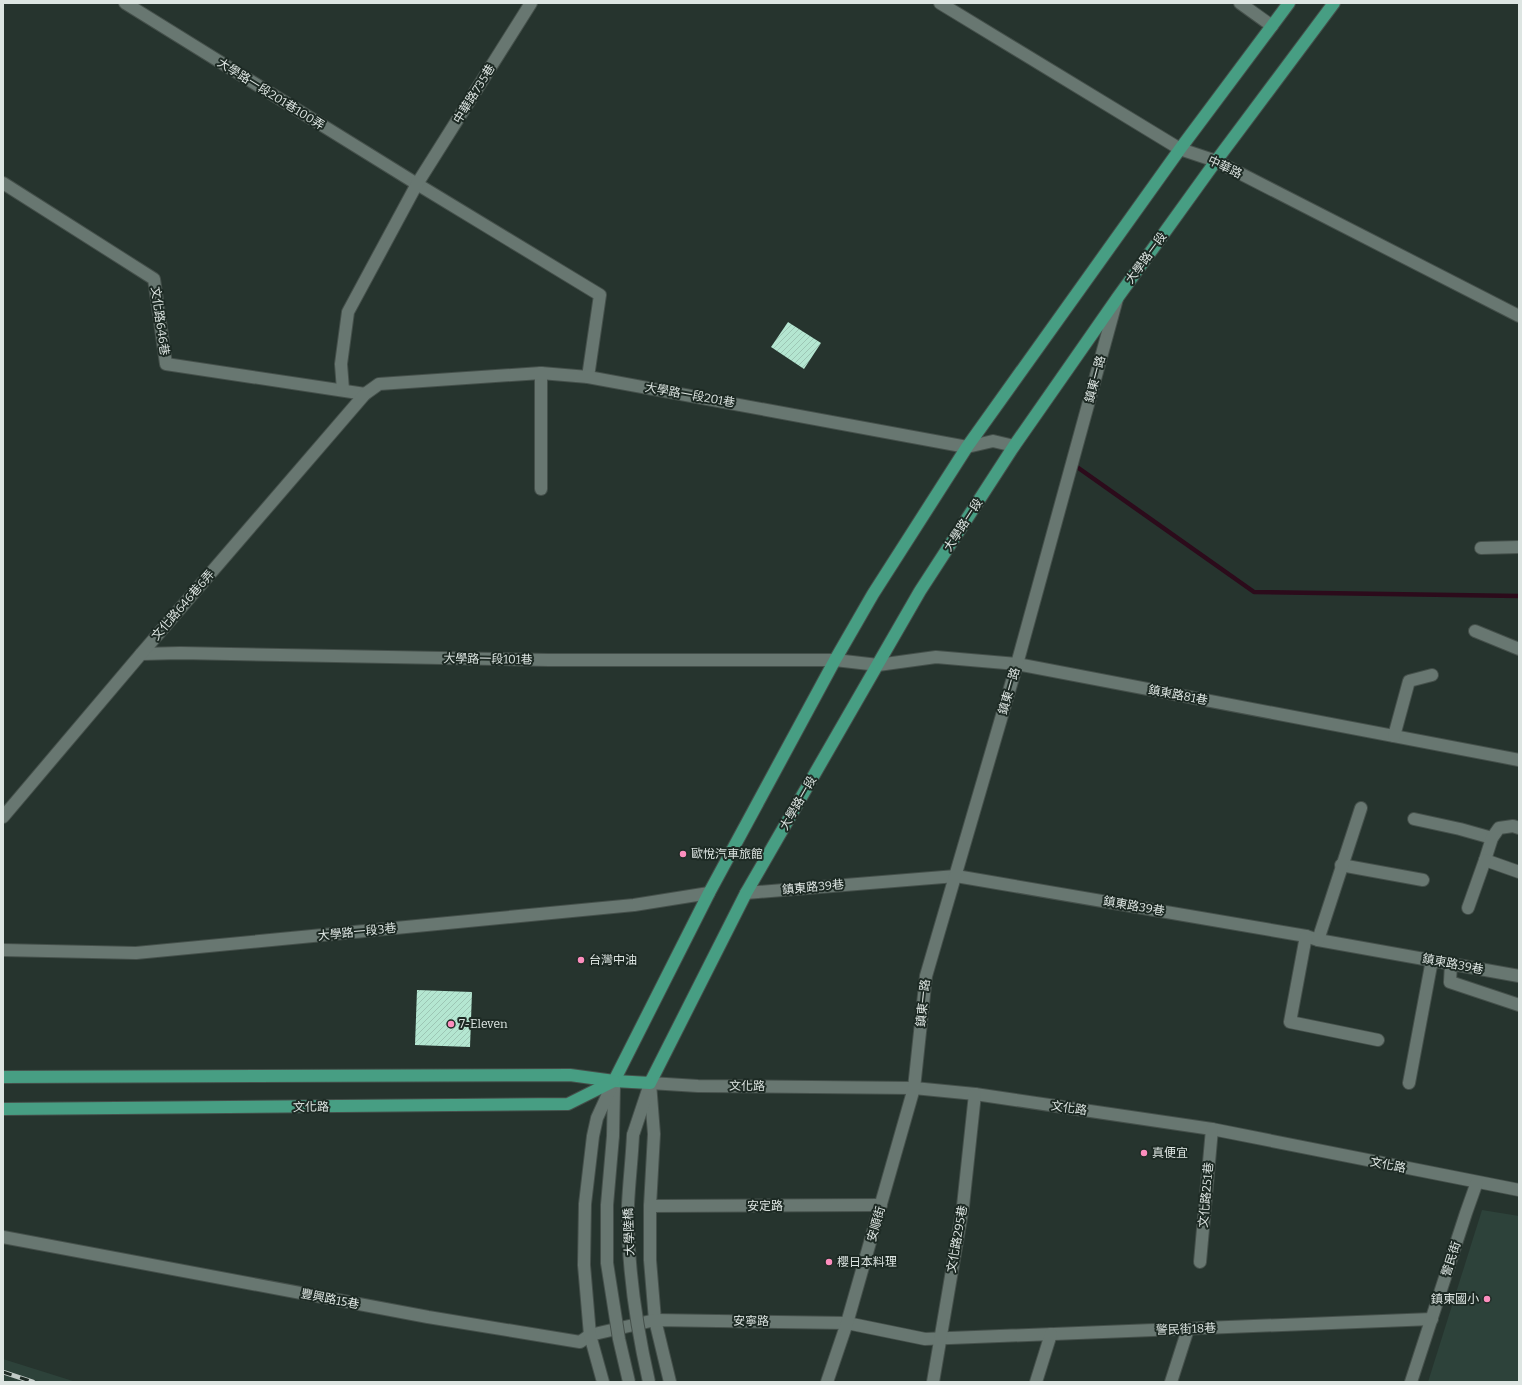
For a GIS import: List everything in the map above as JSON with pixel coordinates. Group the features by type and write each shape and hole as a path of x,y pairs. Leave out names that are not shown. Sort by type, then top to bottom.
{"main road":[{"path":"614,1081 709,893 835,660 873,594 967,447 1180,149 1289,3"},
{"name":"大學路一段","path":"650,1083 746,893 920,591 1014,446 1118,297 1216,161 1334,3"},
{"name":"文化路","path":"3,1077 570,1075 614,1081 650,1083"},
{"name":"文化路","path":"3,1110 568,1104 614,1081"}],"street":[{"name":"大學路一段201巷100弄","path":"125,3 417,184 600,295 588,377"},
{"name":"中華路735巷","path":"417,184 531,3"},
{"name":"中華路","path":"940,3 1180,149 1216,161 1519,316"},
{"path":"1240,3 1272,26"},
{"name":"文化路646巷","path":"3,183 154,279 166,364 365,394"},
{"path":"343,390 341,364 348,312 417,184"},
{"name":"鎮東一路","path":"914,1088 926,976 1017,664 1118,297"},
{"path":"541,373 541,489"},
{"name":"大學路一段201巷","path":"365,394 379,384 541,373 588,377 967,447 993,441 1014,446"},
{"name":"文化路646巷6弄","path":"3,817 365,394"},
{"path":"1481,548 1519,547"},
{"path":"1475,630 1519,649"},
{"name":"大學路一段101巷","path":"141,654 188,653 549,660 835,660"},
{"name":"鎮東路81巷","path":"835,660 878,665 936,657 1017,664 1519,760"},
{"path":"1394,736 1408,681 1432,675"},
{"path":"1361,808 1342,865 1312,938 1290,1022 1378,1040"},
{"path":"1414,819 1492,838"},
{"path":"1468,908 1486,860 1492,838 1500,828 1513,826 1519,828"},
{"path":"1486,860 1519,872"},
{"path":"1342,865 1423,880"},
{"name":"鎮東路39巷","path":"746,893 956,876 1312,938 1519,976"},
{"name":"大學路一段3巷","path":"3,950 136,953 634,905 709,893"},
{"path":"1409,1083 1432,960"},
{"path":"1451,963 1450,982 1519,1005"},
{"path":"603,1382 590,1335 584,1265 585,1204 593,1136 597,1118 614,1081"},
{"name":"大學陸橋","path":"614,1081 613,1136 607,1205 607,1263 619,1339 629,1382"},
{"path":"650,1083 654,1134 650,1206 650,1260 655,1320 670,1382"},
{"name":"文化路","path":"650,1083 698,1086 914,1088 975,1094 1212,1129 1519,1190"},
{"name":"大學陸橋","path":"649,1382 641,1344 630,1262 628,1206 633,1135 650,1083"},
{"name":"安順街","path":"827,1382 847,1323 914,1088"},
{"name":"文化路295巷","path":"933,1382 963,1206 975,1094"},
{"name":"文化路251巷","path":"1200,1262 1212,1129"},
{"name":"警民街","path":"1412,1382 1477,1182"},
{"name":"安定路","path":"650,1206 881,1205"},
{"name":"豐興路15巷","path":"3,1237 428,1317 580,1342 590,1335 655,1320"},
{"name":"警民街18巷","path":"940,1338 1432,1319"},
{"name":"安寧路","path":"655,1320 847,1323 925,1339 940,1338"},
{"path":"1171,1382 1188,1329"},
{"path":"1036,1382 1052,1334"}],"shaded area":[{"name":"鎮東國小","path":"1482,1210 1519,1216 1519,1382 1428,1382"},
{"path":"3,1359 76,1382 3,1382"}],"building":[{"path":"788,322 821,343 804,369 771,347"},
{"path":"417,990 472,992 470,1047 415,1045"}],"waterway":[{"path":"1077,467 1254,592 1519,596"}],"railway":[{"path":"3,1372 33,1382"}],"place":[{"name":"歐悅汽車旅館","path":"683,854"},
{"name":"台灣中油","path":"581,960"},
{"name":"7-Eleven","path":"451,1024"},
{"name":"真便宜","path":"1144,1153"},
{"name":"櫻日本料理","path":"829,1262"},
{"name":"鎮東國小","path":"1487,1299"}]}
